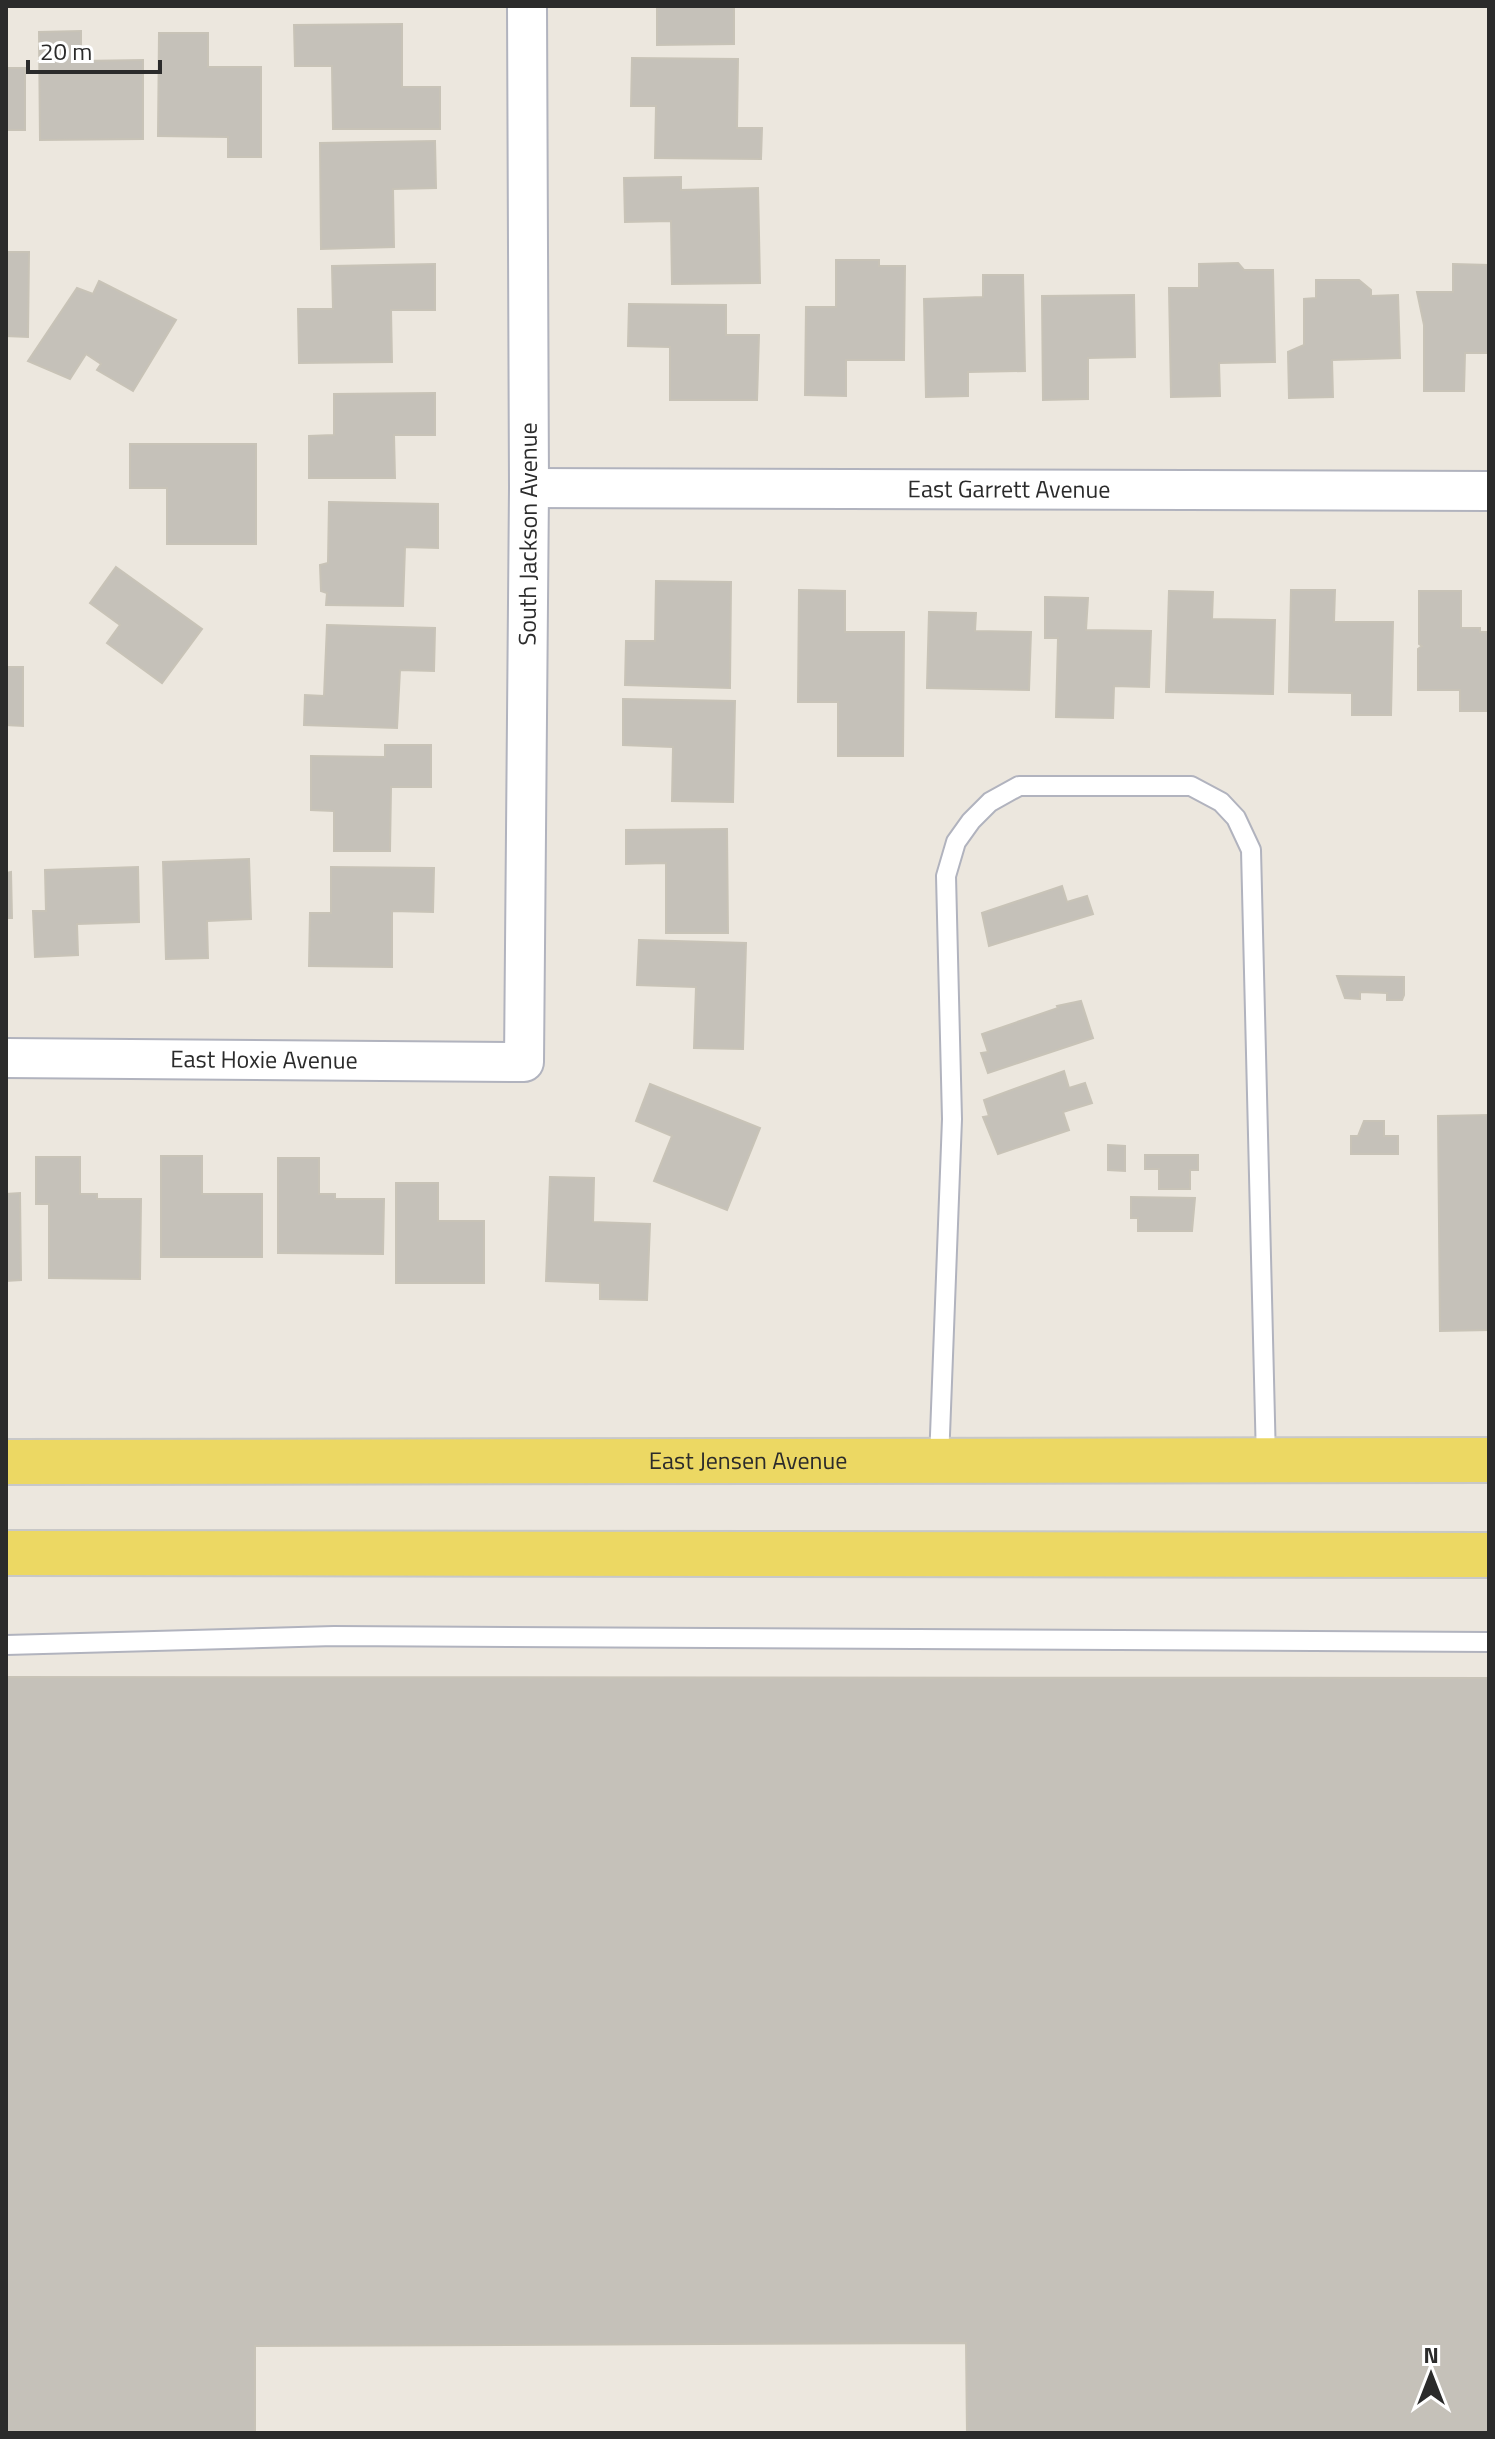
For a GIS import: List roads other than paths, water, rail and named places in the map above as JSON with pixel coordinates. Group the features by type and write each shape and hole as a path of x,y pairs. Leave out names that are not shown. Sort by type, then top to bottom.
{"main road":[{"name":"East Jensen Avenue","path":"6,1462 1489,1460"},
{"path":"6,1553 1489,1555"}],"street":[{"name":"South Jackson Avenue","path":"524,1062 529,488 527,6"},
{"name":"East Garrett Avenue","path":"529,488 1489,491"},
{"name":"East Hoxie Avenue","path":"6,1058 524,1062"}],"lane":[{"path":"939,1461 952,1119 946,876 956,842 971,821 990,802 1019,786 1191,786 1221,802 1236,818 1251,850 1266,1460"},
{"path":"6,1645 334,1636 1489,1642"}]}
